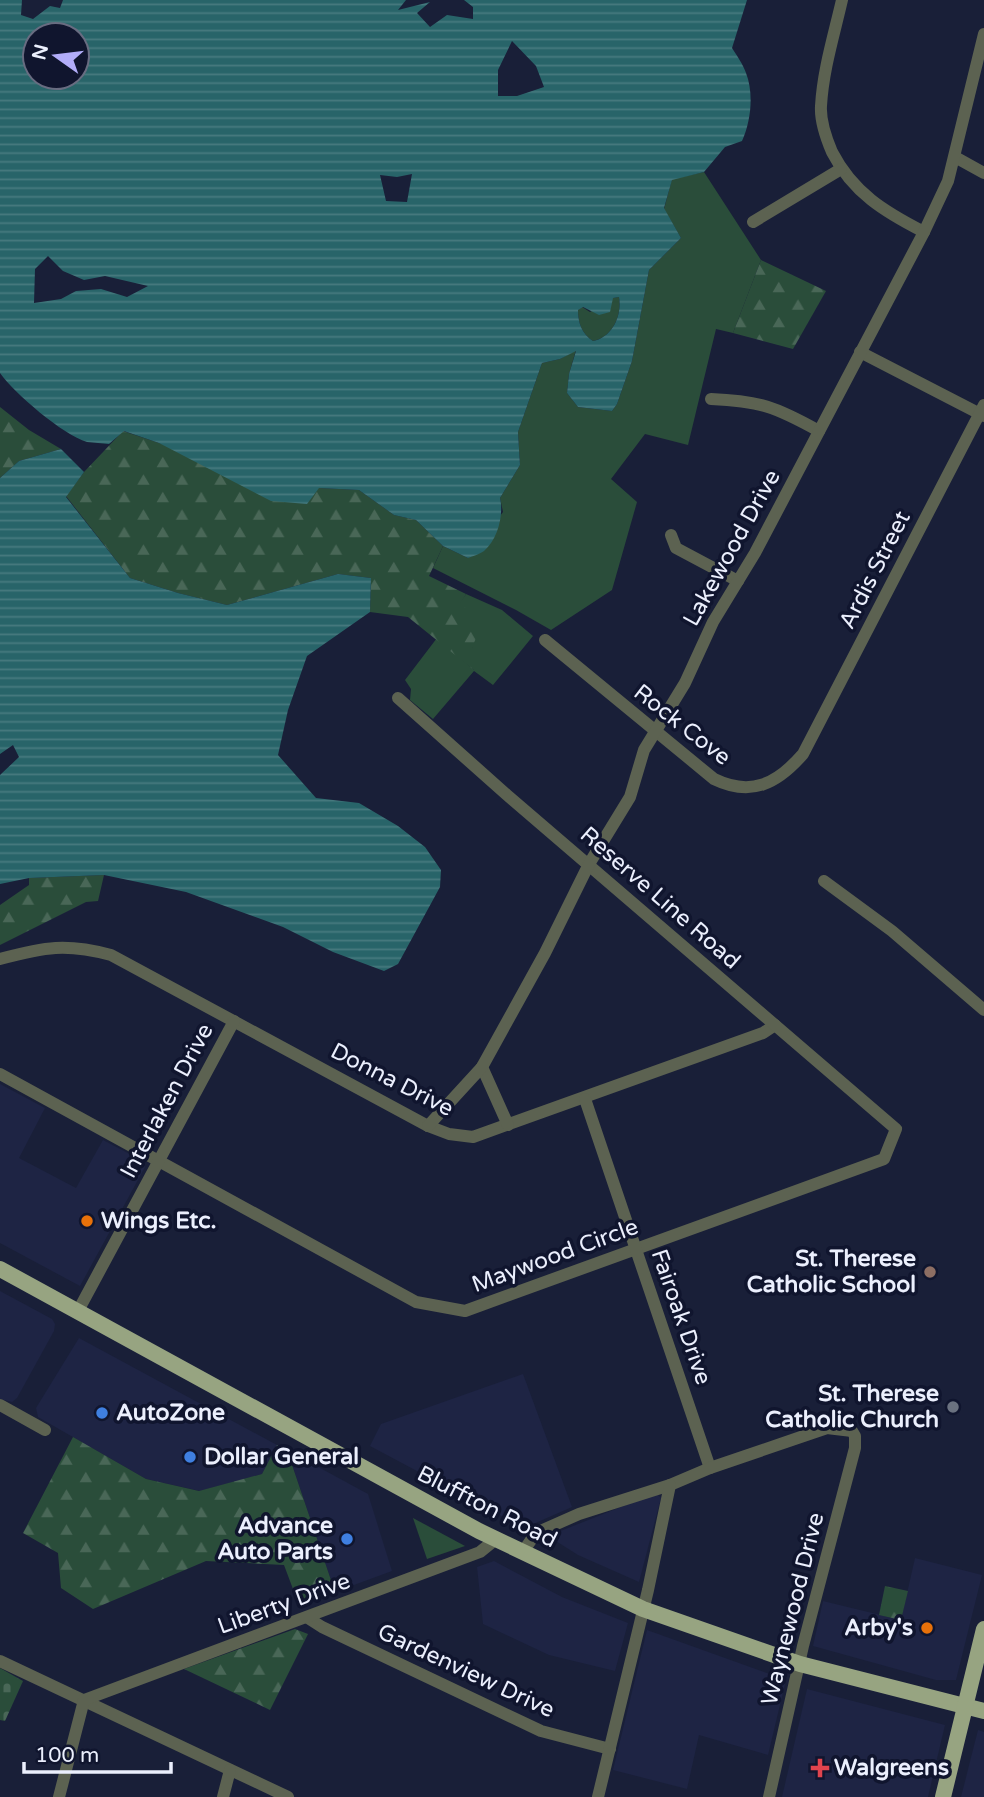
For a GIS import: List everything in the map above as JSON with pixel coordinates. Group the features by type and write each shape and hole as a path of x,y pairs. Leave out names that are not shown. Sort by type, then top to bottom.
{"main road":[{"name":"Bluffton Road","path":"0,1269 522,1553 643,1609 800,1664 984,1711"},
{"path":"943,1797 984,1629"}],"street":[{"path":"842,0 828,60 821,108 827,140 841,169 866,198 924,232"},
{"name":"Lakewood Drive","path":"428,1126 482,1067 545,953 589,864 630,797 640,761 655,732 685,683 713,622 755,553 924,232 948,181 984,34"},
{"path":"955,157 984,173"},
{"path":"753,222 841,169"},
{"path":"860,352 983,412"},
{"path":"710,399 761,404 781,410 819,431"},
{"name":"Ardis Street","path":"803,754 983,412"},
{"path":"671,535 676,548 738,581"},
{"name":"Rock Cove","path":"545,640 714,779 739,788 764,785 777,779 803,754"},
{"name":"Reserve Line Road","path":"398,698 897,1129"},
{"path":"824,881 892,931 984,1010"},
{"name":"Donna Drive","path":"0,959 60,946 79,947 111,955 428,1126 449,1134 473,1137 585,1099 763,1033 775,1026"},
{"name":"Interlaken Drive","path":"78,1311 234,1021"},
{"path":"482,1067 508,1125"},
{"name":"Maywood Circle","path":"0,1074 416,1302 466,1311 884,1159 897,1129"},
{"name":"Fairoak Drive","path":"585,1099 710,1468"},
{"path":"0,1405 45,1430"},
{"name":"Waynewood Drive","path":"710,1468 827,1428 852,1432 855,1436 855,1448 769,1797"},
{"path":"522,1553 542,1529 579,1514 670,1485 710,1468"},
{"path":"598,1797 670,1485"},
{"name":"Liberty Drive","path":"84,1700 481,1552 496,1539"},
{"name":"Gardenview Drive","path":"309,1618 322,1627 541,1731 610,1749"},
{"path":"0,1661 288,1797"},
{"path":"59,1797 84,1700"},
{"path":"223,1797 230,1770"}],"shaded area":[{"path":"0,0 22,0 21,15 33,19 50,6 60,8 63,0 406,0 398,10 430,2 417,13 430,27 447,15 473,19 473,7 464,0 747,0 732,48 745,70 750,89 745,133 742,141 725,147 704,172 672,180 664,208 681,238 649,270 632,361 617,404 612,411 578,407 567,393 576,351 560,359 542,363 518,432 520,465 500,498 500,519 496,533 489,546 481,553 468,558 443,546 416,520 394,515 359,490 319,488 307,504 271,501 159,443 124,431 109,444 87,442 65,431 16,391 0,373","holes":["512,41 536,66 544,87 517,96 498,96 498,70","412,174 407,202 386,201 380,175 397,177","48,256 63,271 84,280 105,276 148,286 127,297 101,289 76,291 61,299 34,303 35,269","619,297 620,304 615,324 606,335 593,341 581,328 578,310 583,307 599,315 610,312 613,298"]},
{"path":"61,449 84,472 66,497 130,578 227,605 338,574 371,578 370,612 307,656 288,710 278,755 316,798 359,803 398,826 425,847 441,870 440,887 398,964 384,971 333,952 283,927 186,892 104,875 29,878 0,884 0,775 19,757 13,745 0,754 0,478 19,461"},
{"path":"0,1084 45,1108 19,1158 76,1188 103,1140 143,1161 145,1167 80,1286 0,1243"},
{"path":"0,1291 52,1319 55,1324 54,1331 17,1398 12,1402 0,1399"},
{"path":"79,1338 277,1445 262,1474 200,1491 146,1479 38,1417 36,1408"},
{"path":"523,1374 572,1507 524,1528 370,1446 381,1424"},
{"path":"287,1450 368,1494 392,1571 335,1592"},
{"path":"656,1493 661,1498 639,1582 578,1555 548,1536"},
{"path":"915,1558 982,1575 956,1680 936,1680 813,1646 823,1601 901,1620"},
{"path":"494,1561 562,1597 628,1623 615,1671 549,1655 483,1624 477,1567"},
{"path":"647,1630 778,1677 785,1684 768,1755 699,1735 687,1789 613,1770"},
{"path":"807,1689 945,1725 928,1797 782,1797"},
{"path":"978,1730 984,1732 984,1797 961,1797"}],"green space":[{"path":"704,172 761,260 733,333 716,329 688,445 645,434 611,479 637,502 612,590 551,630 433,568 443,546 468,558 503,512 500,498 520,465 518,432 542,363 560,359 576,350 567,393 578,407 612,411 617,404 632,361 649,270 681,238 664,209 672,179"},
{"path":"761,260 826,291 793,349 733,333"},
{"path":"619,297 615,324 606,335 593,341 581,328 578,310 582,307 590,312"},
{"path":"0,407 29,430 61,449 19,461 0,478"},
{"path":"123,431 319,488 359,490 394,515 416,520 443,546 429,576 466,594 460,604 484,621 472,647 481,663 475,671 408,617 370,612 371,578 338,574 227,605 130,578 66,496 84,472"},
{"path":"466,594 502,610 533,636 493,685 474,671 433,719 410,700 411,689 405,680 437,638 474,670 472,647 459,604"},
{"path":"104,875 98,901 86,902 0,945 0,905 29,885 29,878"},
{"path":"73,1437 146,1479 199,1491 262,1474 277,1445 287,1450 335,1592 299,1605 284,1565 206,1561 93,1609 61,1588 58,1553 23,1533"},
{"path":"413,1518 465,1546 427,1559"},
{"path":"885,1586 908,1591 901,1620 879,1615"},
{"path":"295,1629 308,1634 270,1710 184,1669"},
{"path":"0,1668 23,1681 5,1721 0,1720"}],"place":[{"name":"Wings Etc.","path":"87,1221"},
{"name":"St. Therese Catholic School","path":"930,1272"},
{"name":"St. Therese Catholic Church","path":"953,1407"},
{"name":"AutoZone","path":"102,1413"},
{"name":"Dollar General","path":"190,1457"},
{"name":"Advance Auto Parts","path":"347,1539"},
{"name":"Arby's","path":"927,1628"},
{"name":"Walgreens","path":"820,1768"}]}
